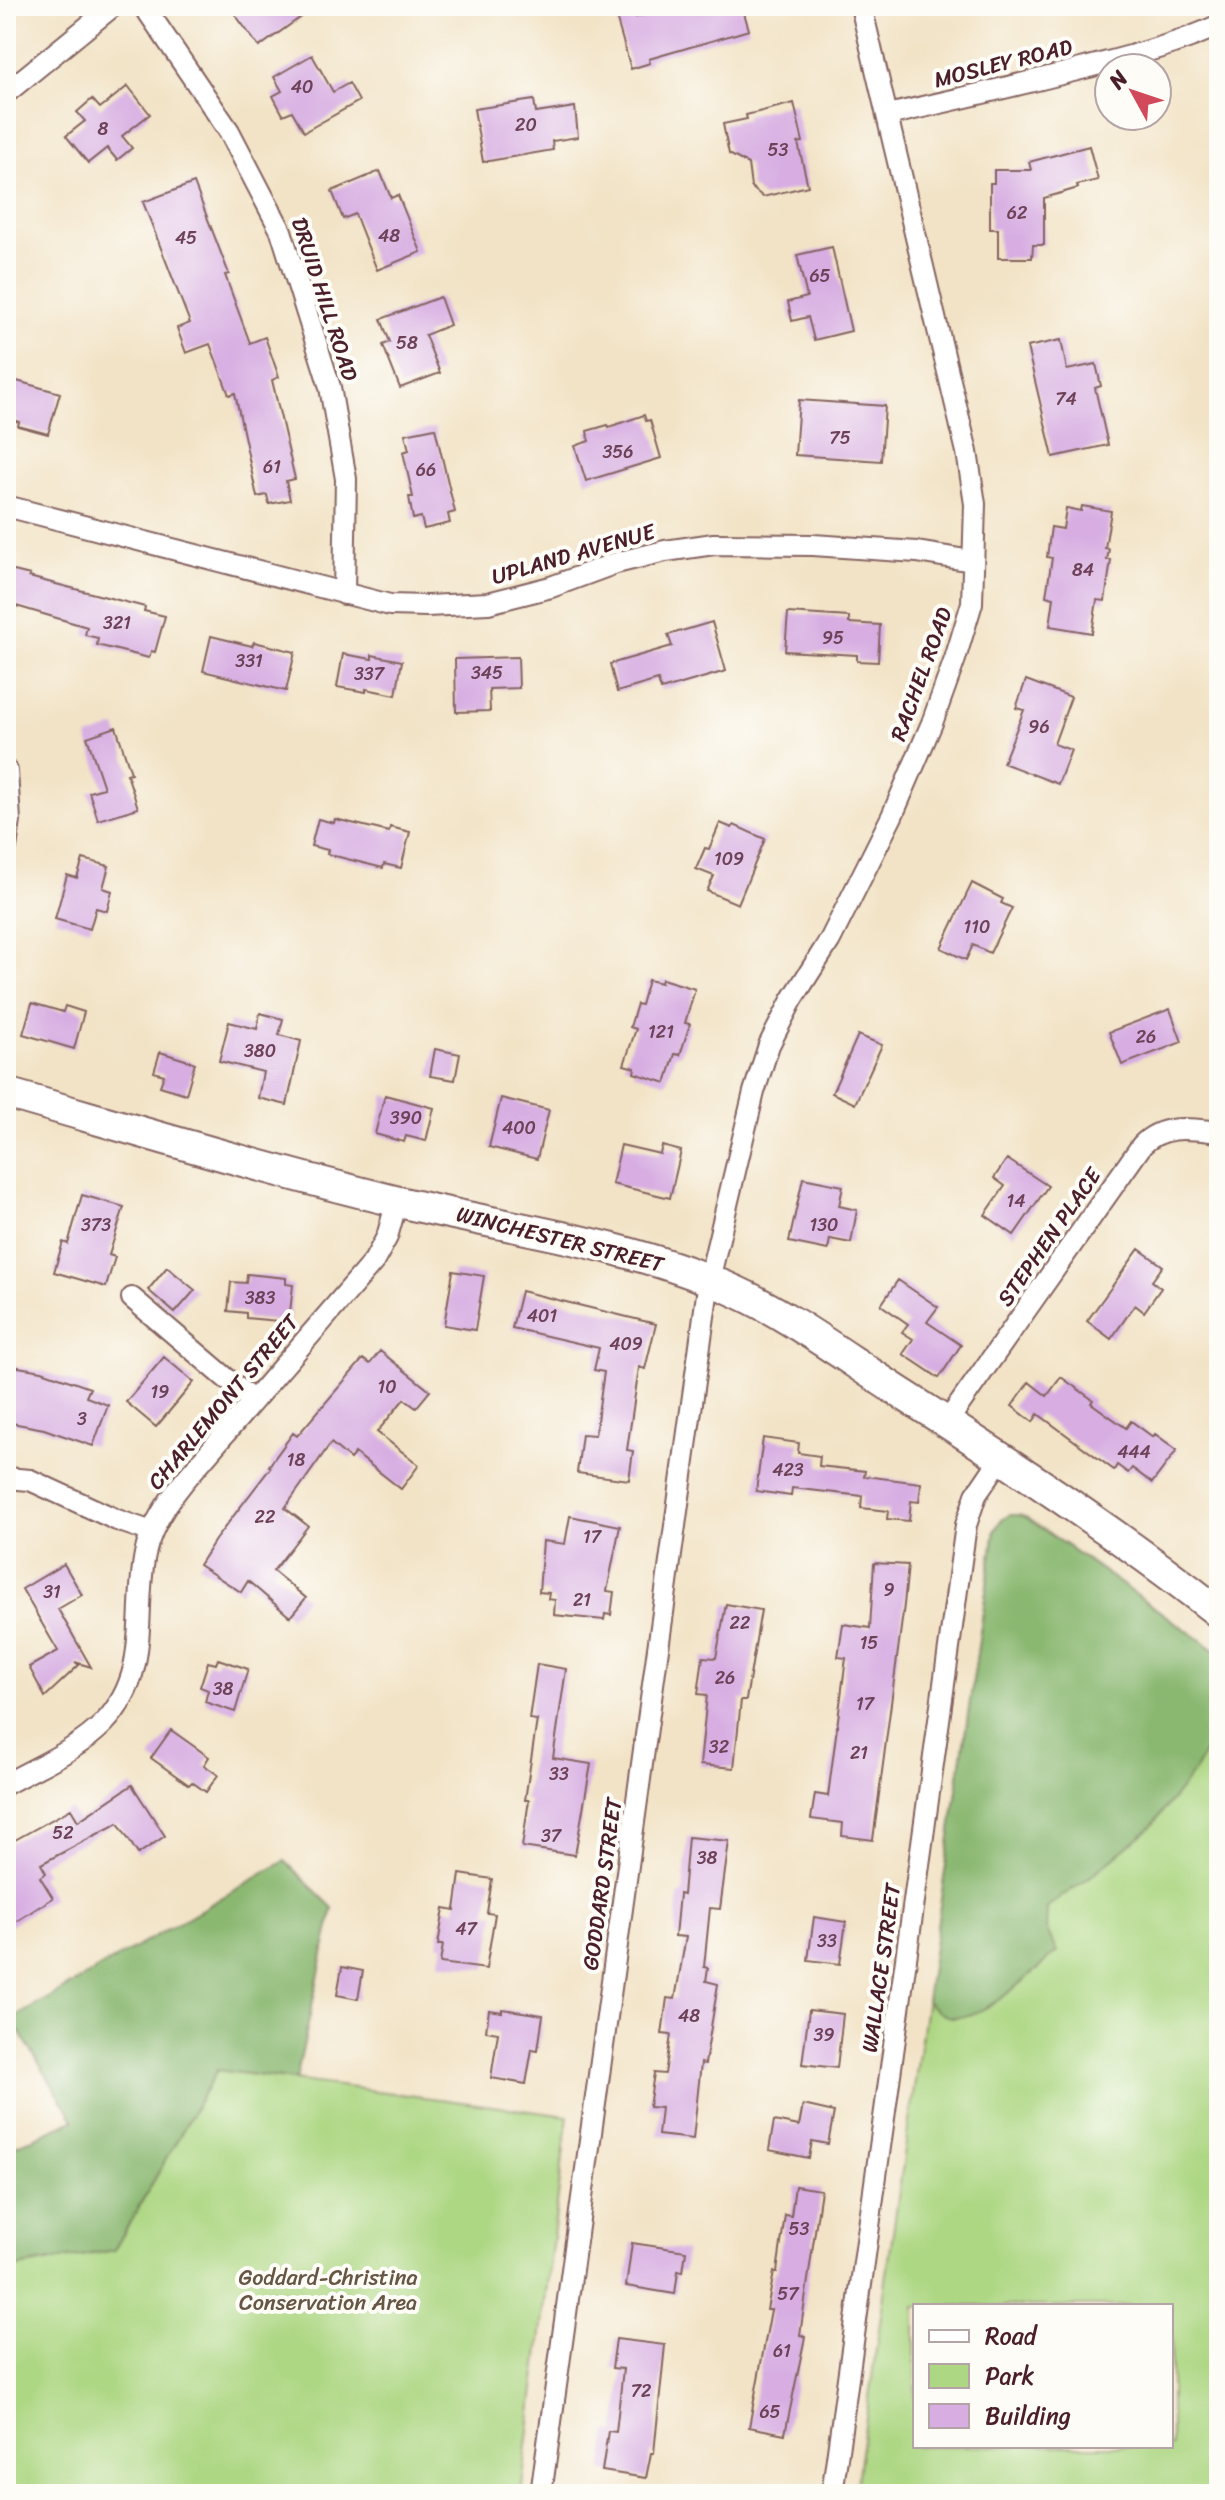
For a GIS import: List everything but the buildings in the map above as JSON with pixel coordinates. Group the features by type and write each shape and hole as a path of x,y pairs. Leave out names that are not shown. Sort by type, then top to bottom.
{"street":[{"path":"6,93 113,6"},
{"name":"DRUID HILL ROAD","path":"144,6 229,131 281,231 330,387 346,479 344,594"},
{"name":"RACHEL ROAD","path":"709,1280 761,1067 786,1011 830,940 873,854 932,723 972,603 975,504 967,452 861,6"},
{"name":"MOSLEY ROAD","path":"888,115 1126,57 1196,36 1219,25"},
{"name":"UPLAND AVENUE","path":"6,506 390,605 488,603 551,587 616,563 665,551 714,544 813,545 917,552 972,561"},
{"path":"6,847 10,821 7,771"},
{"name":"WINCHESTER STREET","path":"6,1093 397,1201 589,1242 660,1262 741,1293 1001,1458 1113,1534 1219,1613"},
{"name":"STEPHEN PLACE","path":"947,1422 1146,1141 1160,1132 1176,1128 1219,1132"},
{"name":"CHARLEMONT STREET","path":"6,1784 86,1738 105,1722 118,1704 136,1659 142,1574 152,1532 172,1496 374,1261 387,1237 397,1201"},
{"name":"GODDARD STREET","path":"541,2494 709,1280"},
{"path":"132,1298 253,1401"},
{"name":"WALLACE STREET","path":"832,2494 968,1517 976,1495 1001,1458"},
{"path":"6,1478 30,1480 117,1520 152,1532"}],"green space":[{"path":"1010,1515 1027,1518 1219,1653 1219,1725 1196,1769 1150,1828 1047,1907 1046,1928 1057,1952 994,2003 965,2016 952,2017 934,2009 926,2001 995,1531 1001,1520"},
{"path":"1012,1515 1027,1518 1219,1653 1219,2494 855,2494 995,1530 1001,1520"},
{"path":"285,1861 333,1908 296,2080 217,2070 114,2250 6,2269 6,2150 74,2120 12,2019"},
{"name":"Goddard-Christina Conservation Area","path":"217,2070 568,2116 521,2494 6,2494 6,2269 114,2250"}]}
